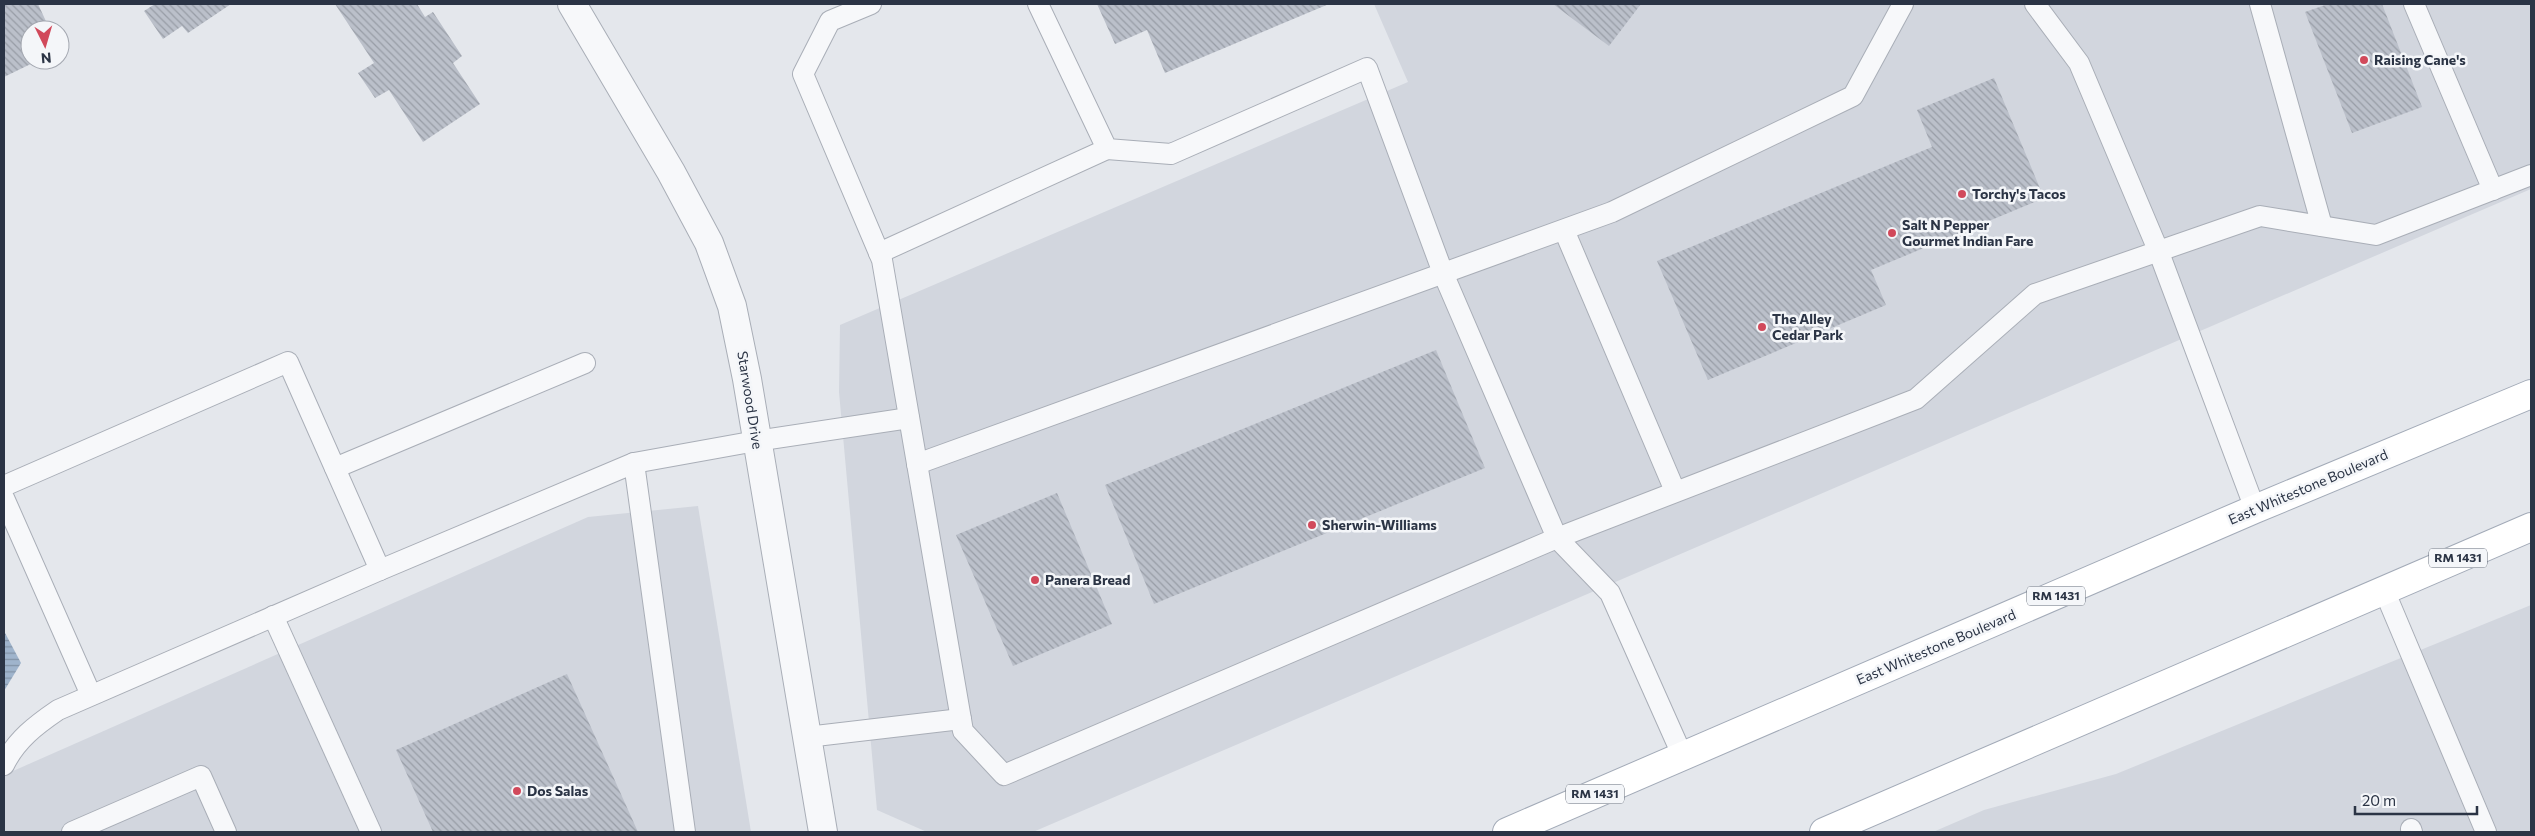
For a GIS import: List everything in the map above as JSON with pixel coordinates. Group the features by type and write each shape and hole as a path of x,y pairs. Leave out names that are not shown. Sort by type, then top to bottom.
{"main road":[{"name":"East Whitestone Boulevard","path":"1507,832 2255,510 2531,394"},
{"name":"RM 1431","path":"1824,832 2531,527"}],"street":[{"name":"Starwood Drive","path":"572,4 709,242 732,306 741,348 823,832"}],"lane":[{"path":"871,4 830,21 802,74 882,260 963,731 1004,774 1557,538 1916,398 2035,294 2260,216 2376,235 2531,174"},
{"path":"1038,4 1107,149"},
{"path":"917,464 1612,212 1853,96 1903,4"},
{"path":"2035,4 2079,63 2158,250 2255,510"},
{"path":"2260,4 2322,226"},
{"path":"2414,4 2493,190"},
{"path":"879,254 1107,149 1171,154 1367,68 1443,273 1557,538 1610,593 1683,757"},
{"path":"1564,230 1676,491"},
{"path":"4,486 288,362 380,570"},
{"path":"335,468 585,363"},
{"path":"4,765 9,755 30,729 58,710 380,570 634,463 756,441 909,418"},
{"path":"634,463 685,832"},
{"path":"4,498 91,696"},
{"path":"2384,590 2486,832"},
{"path":"273,616 371,832"},
{"path":"807,737 961,719"},
{"path":"72,832 201,776 226,832"}],"shaded area":[{"path":"1374,4 2531,4 2531,189 1033,832 927,832 877,810 839,392 840,325 1408,82"},
{"path":"698,506 751,832 4,832 4,775 588,517"},
{"path":"2531,605 2531,832 1933,832 1984,810 2116,774"}],"water":[{"path":"4,631 21,663 4,691"}],"building":[{"path":"4,4 38,4 45,20 20,20 20,69 4,77"},
{"path":"155,4 231,4 188,33 182,26 163,39 144,11"},
{"path":"335,4 417,4 425,17 433,12 462,56 453,63 480,104 423,142 389,90 375,98 358,73 374,63"},
{"path":"1097,4 1329,4 1165,73 1147,30 1115,44"},
{"path":"1553,4 1641,4 1609,46"},
{"name":"Raising Cane's","path":"2328,4 2382,4 2422,107 2352,133 2305,12"},
{"path":"1994,78 2044,198 1871,270 1886,305 1708,380 1657,261 1932,147 1917,110"},
{"path":"1436,350 1485,468 1154,604 1105,485"},
{"name":"Panera Bread","path":"1057,493 1112,624 1013,666 956,535"},
{"name":"Dos Salas","path":"567,674 638,832 433,832 396,750"}],"place":[{"name":"Raising Cane's","path":"2364,60"},
{"name":"Torchy's Tacos","path":"1962,194"},
{"name":"Salt N Pepper Gourmet Indian Fare","path":"1892,233"},
{"name":"The Alley Cedar Park","path":"1762,327"},
{"name":"Sherwin-Williams","path":"1312,525"},
{"name":"Panera Bread","path":"1035,580"},
{"name":"Dos Salas","path":"517,791"}]}
